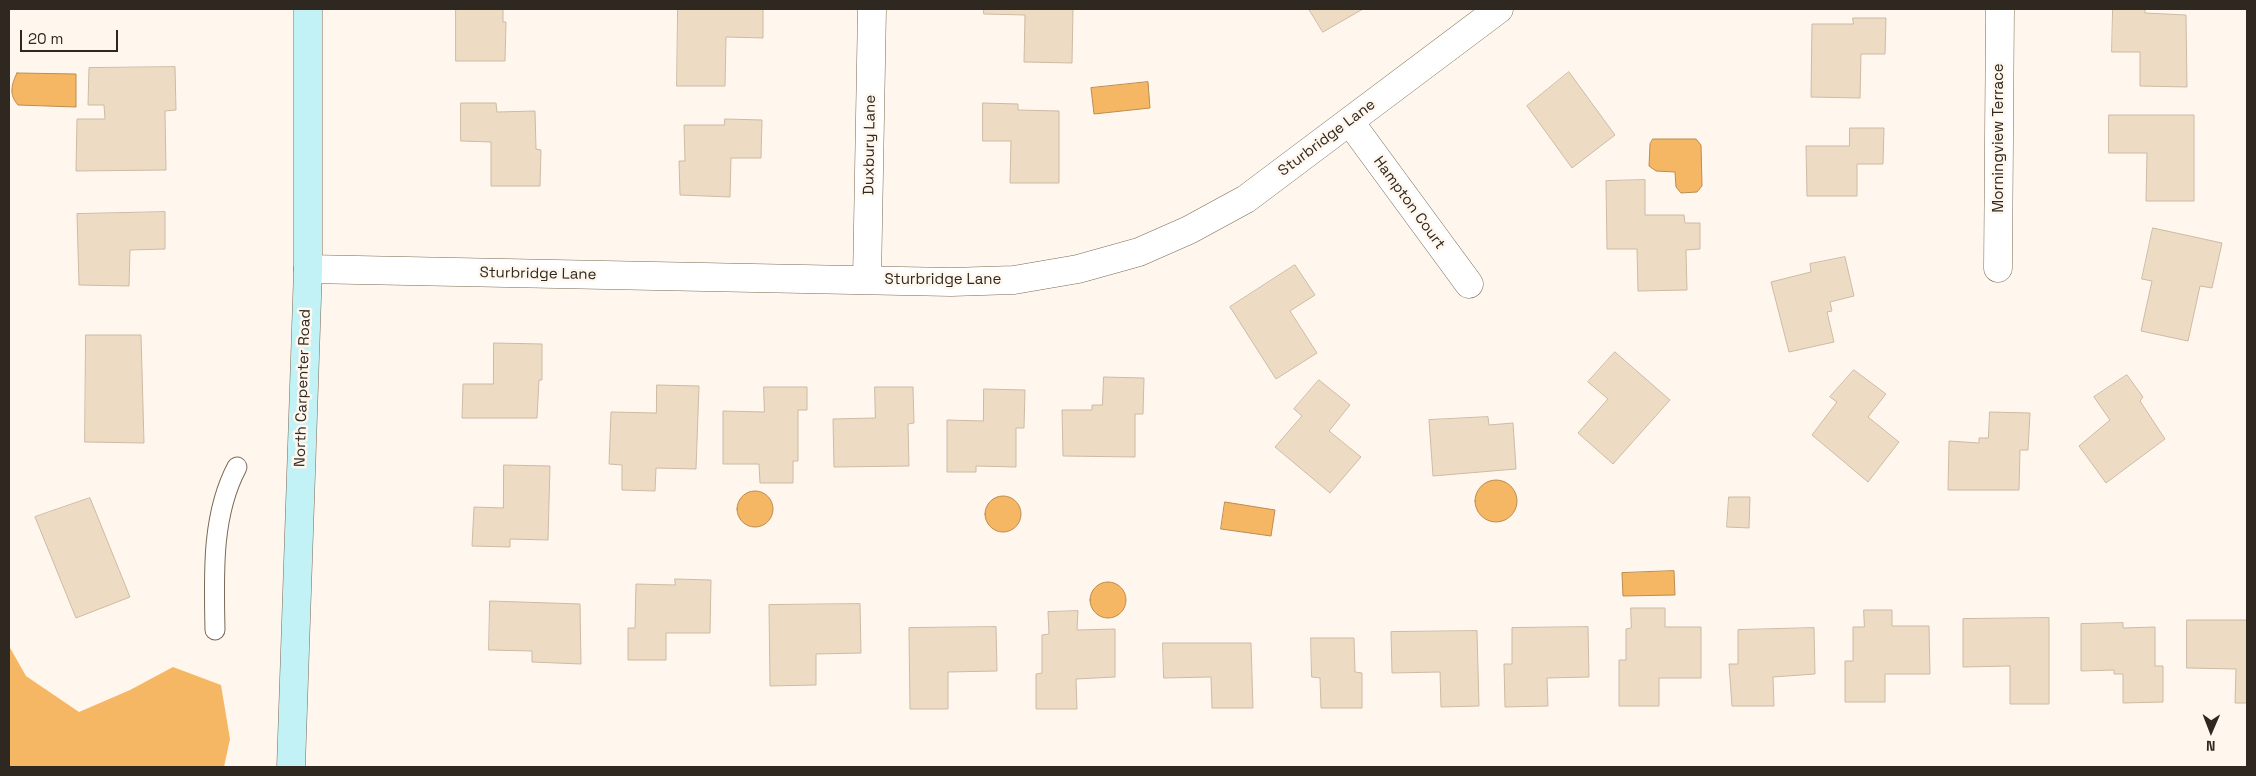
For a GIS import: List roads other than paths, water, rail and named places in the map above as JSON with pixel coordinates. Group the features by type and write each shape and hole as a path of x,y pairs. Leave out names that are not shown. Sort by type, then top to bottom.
{"street":[{"name":"North Carpenter Road","path":"291,767 308,269 308,9"},
{"name":"Duxbury Lane","path":"867,280 872,9"},
{"name":"Sturbridge Lane","path":"308,269 951,282 1014,280 1078,269 1139,252 1190,230 1246,199 1499,9"},
{"name":"Morningview Terrace","path":"1998,268 2000,9"},
{"name":"Hampton Court","path":"1350,122 1469,284"}],"lane":[{"path":"215,630 213,564 227,486 237,467"}]}
